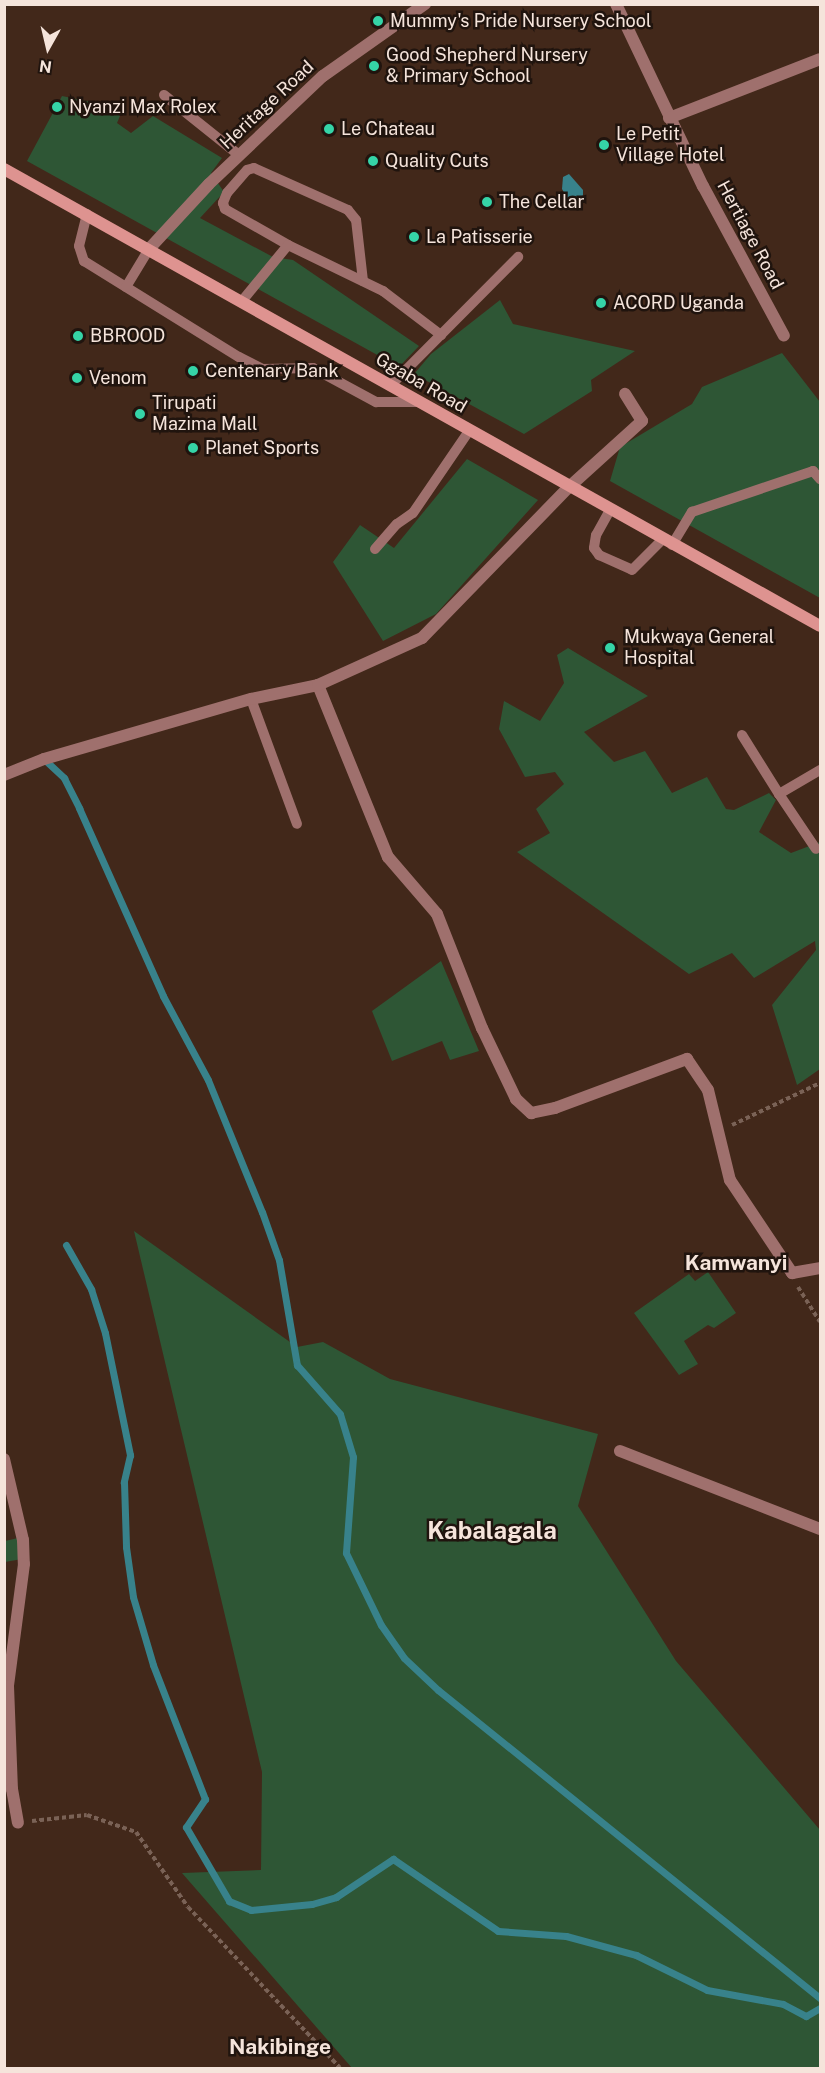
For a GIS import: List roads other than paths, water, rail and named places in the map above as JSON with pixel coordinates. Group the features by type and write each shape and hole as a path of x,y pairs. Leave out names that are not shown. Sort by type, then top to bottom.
{"main road":[{"name":"Ggaba Road","path":"4,169 242,301 568,488 820,626"}],"street":[{"name":"Heritage Road","path":"149,249 239,155 323,76 425,4"},
{"name":"Hertiage Road","path":"615,4 669,118 784,336"},
{"path":"669,118 820,59"},
{"path":"4,776 44,759 251,699 318,685 422,638 568,488 642,421 624,394"},
{"path":"318,685 388,857 437,914 482,1028 516,1099 531,1113 555,1108 687,1059 708,1090 730,1180 792,1273 820,1268"},
{"path":"620,1451 820,1529"},
{"path":"4,1459 24,1556 20,1618 8,1686 12,1789 18,1822"}],"lane":[{"path":"164,95 239,155"},
{"path":"363,281 356,220 348,210 254,168 246,170 227,193 223,203 225,209 288,244 383,291 441,335"},
{"path":"87,214 80,241 81,257 126,287 263,369 312,368 376,402 416,402"},
{"path":"242,301 288,244"},
{"path":"126,287 149,249"},
{"path":"390,386 518,257"},
{"path":"375,549 397,524 413,513 469,432"},
{"path":"610,510 596,536 594,548 599,555 632,570 667,542 692,512 813,471 820,479"},
{"path":"251,699 297,824"},
{"path":"742,735 816,849"},
{"path":"779,794 820,770"}],"water":[{"path":"569,174 583,190 583,208 569,201 562,189 563,177"}],"waterway":[{"path":"46,761 64,778 79,808 163,996 208,1080 262,1212 279,1260 297,1365 340,1414 353,1457 346,1553 381,1625 404,1658 438,1690 820,1998"},
{"path":"66,1245 91,1289 105,1333 130,1455 124,1482 126,1547 133,1597 153,1665 205,1799 186,1827 229,1901 251,1910 312,1904 336,1897 393,1859 498,1931 566,1936 636,1955 707,1990 783,2004 806,2016 820,2008"}],"place":[{"name":"Mummy's Pride Nursery School","path":"378,21"},
{"name":"Good Shepherd Nursery & Primary School","path":"374,66"},
{"name":"Nyanzi Max Rolex","path":"57,107"},
{"name":"Le Chateau","path":"329,129"},
{"name":"Le Petit Village Hotel","path":"604,145"},
{"name":"Quality Cuts","path":"373,161"},
{"name":"The Cellar","path":"487,202"},
{"name":"La Patisserie","path":"414,237"},
{"name":"ACORD Uganda","path":"601,303"},
{"name":"BBROOD","path":"78,336"},
{"name":"Centenary Bank","path":"193,371"},
{"name":"Venom","path":"77,378"},
{"name":"Tirupati Mazima Mall","path":"140,414"},
{"name":"Planet Sports","path":"193,448"},
{"name":"Mukwaya General Hospital","path":"610,648"}],"district":[{"name":"Kamwanyi","path":"736,1263"},
{"name":"Kabalagala","path":"492,1531"},
{"name":"Nakibinge","path":"280,2047"}]}
